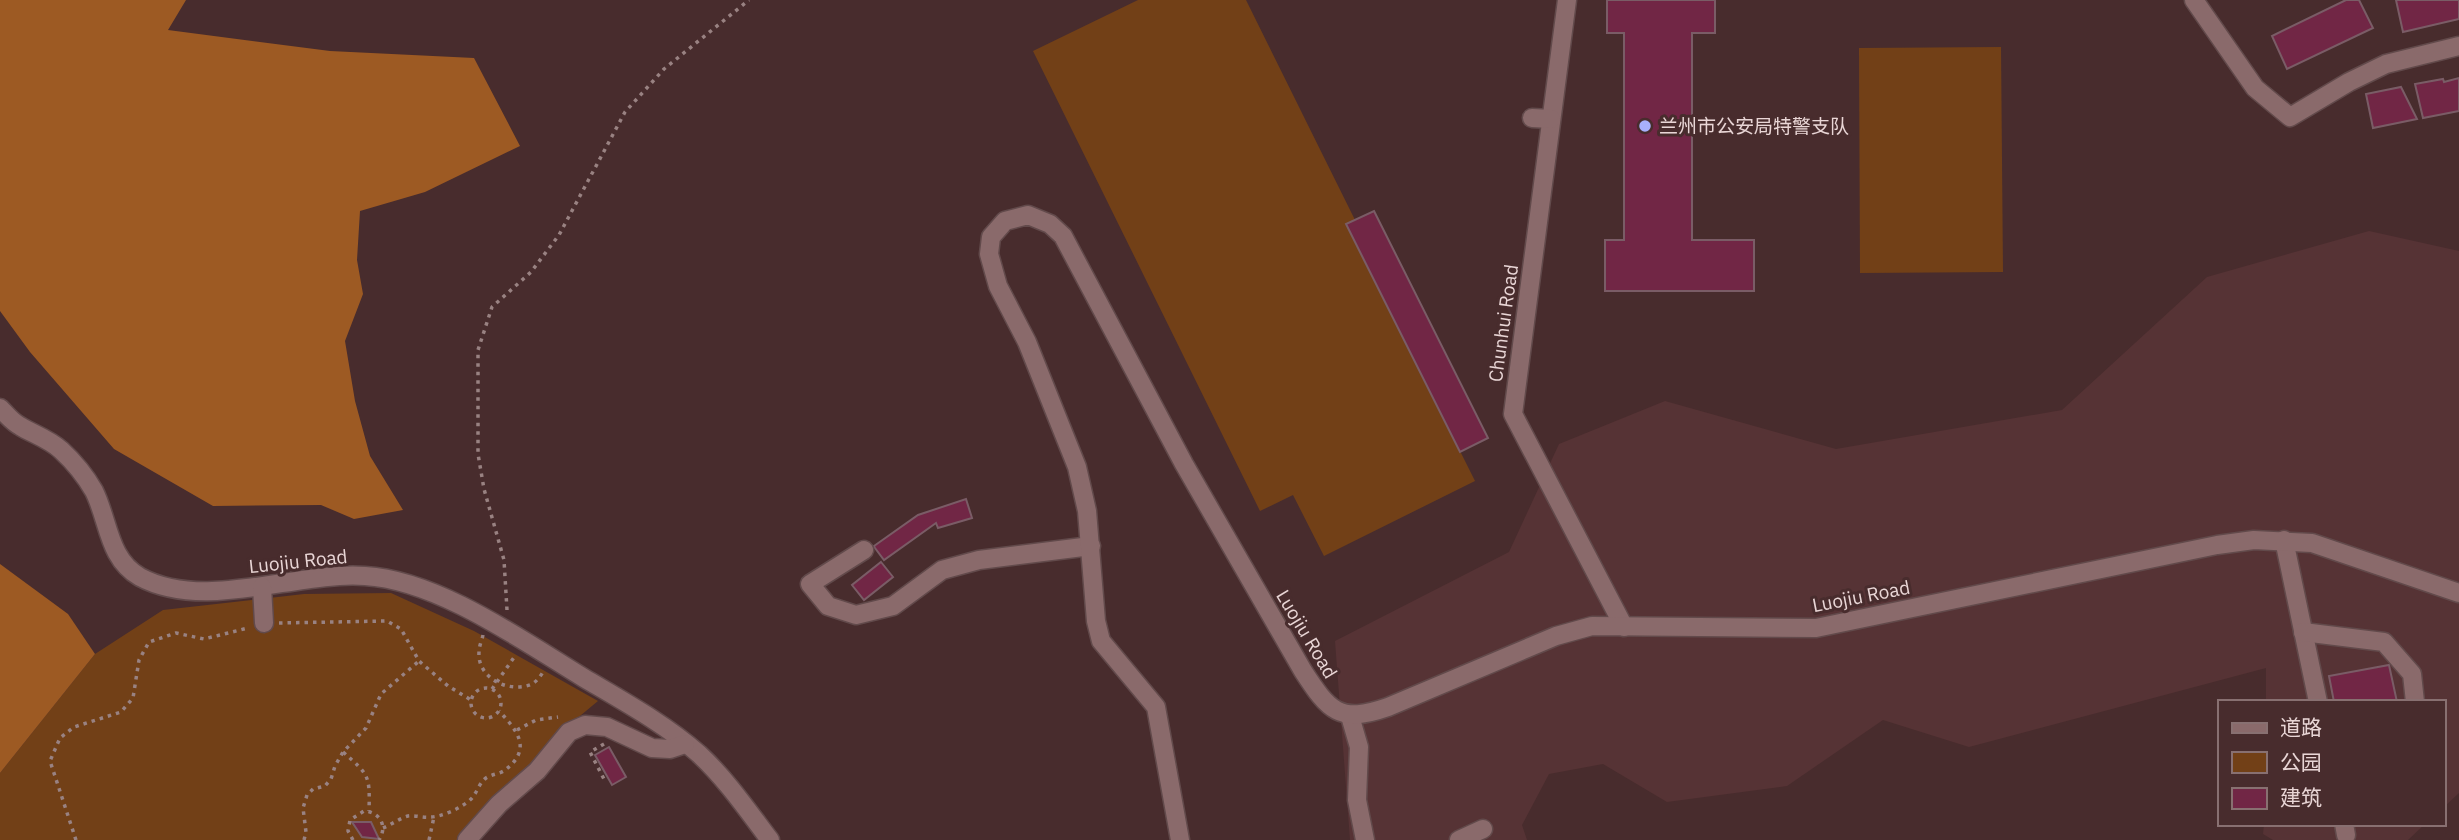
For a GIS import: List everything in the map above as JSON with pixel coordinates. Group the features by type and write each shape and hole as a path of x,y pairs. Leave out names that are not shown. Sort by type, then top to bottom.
{"street":[{"name":"Chunhui Road","path":"1567,0 1513,414 1624,627"},
{"path":"2193,0 2255,88 2290,117 2349,82 2386,64 2459,46"},
{"path":"1532,117 1551,119"},
{"name":"Luojiu Road","path":"1180,840 1156,707 1101,641 1096,621 1087,511 1077,467 1027,342 998,286 989,254 991,237 1005,221 1028,215 1050,224 1063,236 1184,464 1303,671 1320,698 1335,711 1350,716 1388,707 1556,636 1592,626 1816,628 2217,545 2254,540 2312,543 2459,593"},
{"name":"Luojiu Road","path":"0,408 17,424 61,449 78,469 94,491 118,558 138,576 163,587 184,590 262,587 322,578 366,576 418,586 509,633 653,719 699,754 730,787 770,840"},
{"path":"2284,540 2318,700"},
{"path":"864,550 810,584 828,606 856,615 893,606 942,570 979,560 1091,546"},
{"path":"262,587 264,623"},
{"path":"2303,632 2384,642 2412,674 2415,700"},
{"path":"1350,716 1359,747 1357,800 1365,840"},
{"path":"467,840 499,804 537,771 569,732 585,724 607,727 652,748 670,749 685,744"},
{"path":"1459,840 1483,829"}],"path":[{"path":"509,633 503,560 484,489 478,454 478,350 492,307 531,272 559,235 625,112 664,69 749,0"},
{"path":"76,840 50,761 61,738 74,727 121,712 133,698 139,660 149,642 176,633 204,639 264,623 387,621 401,629 419,662 448,686 471,700"},
{"path":"483,633 478,653 482,666 497,683 512,687 534,684 548,667"},
{"path":"492,690 518,652"},
{"path":"304,840 306,832 303,808 307,795 313,789 325,786 331,779 343,752 366,728 381,694 419,662"},
{"path":"480,689 492,690 498,693 501,702 499,712 491,718 480,717 472,710 471,700 480,689"},
{"path":"383,828 408,816 434,817 472,799 482,781 490,775 503,772 514,761 520,750 520,739 517,730 499,712"},
{"path":"517,730 536,720 557,717 585,724"},
{"path":"606,783 590,752 621,735"},
{"path":"343,752 365,771 369,780 369,811"},
{"path":"353,840 348,831 350,820 358,813 369,811 379,817 383,828 379,840"},
{"path":"429,840 434,817"}],"shaded area":[{"path":"0,0 186,0 168,30 330,51 474,58 520,146 425,192 360,211 357,260 363,294 345,341 355,401 370,456 403,510 354,519 321,505 213,506 114,449 30,352 0,311"},
{"path":"2369,231 2459,251 2459,793 2445,806 2445,700 2266,700 2266,668 1969,747 1883,720 1787,786 1667,802 1603,764 1549,774 1522,825 1527,840 1350,840 1335,641 1509,552 1559,444 1665,401 1836,449 2062,410 2207,277"},
{"path":"0,564 68,614 95,654 0,773"},
{"path":"2264,826 2423,826 2408,840 2273,840 2263,834"}],"green space":[{"path":"1138,0 1246,0 1355,220 1347,225 1475,481 1324,556 1293,495 1260,511 1033,51"},
{"path":"2001,47 2003,272 1860,273 1859,48"},
{"path":"391,593 474,631 598,701 557,735 530,767 489,801 460,840 0,840 0,773 95,654 163,610 304,594"}],"building":[{"path":"1607,0 1715,0 1715,33 1692,33 1692,240 1754,240 1754,291 1605,291 1605,240 1624,240 1624,33 1607,33"},
{"path":"2346,0 2359,0 2373,28 2287,69 2272,36"},
{"path":"2396,0 2459,0 2459,19 2403,32"},
{"path":"2459,78 2459,111 2423,118 2415,84"},
{"path":"2401,87 2417,119 2373,128 2366,94"},
{"path":"1374,211 1488,438 1460,452 1346,224"},
{"path":"966,499 972,518 938,528 936,523 884,560 875,548 874,546 918,515"},
{"path":"881,562 893,577 864,600 852,585"},
{"path":"2389,665 2397,700 2334,700 2329,676"},
{"path":"609,747 626,777 612,785 595,755"},
{"path":"352,822 371,822 379,839 362,837"}],"place":[{"name":"兰州市公安局特警支队","path":"1645,126"}]}
